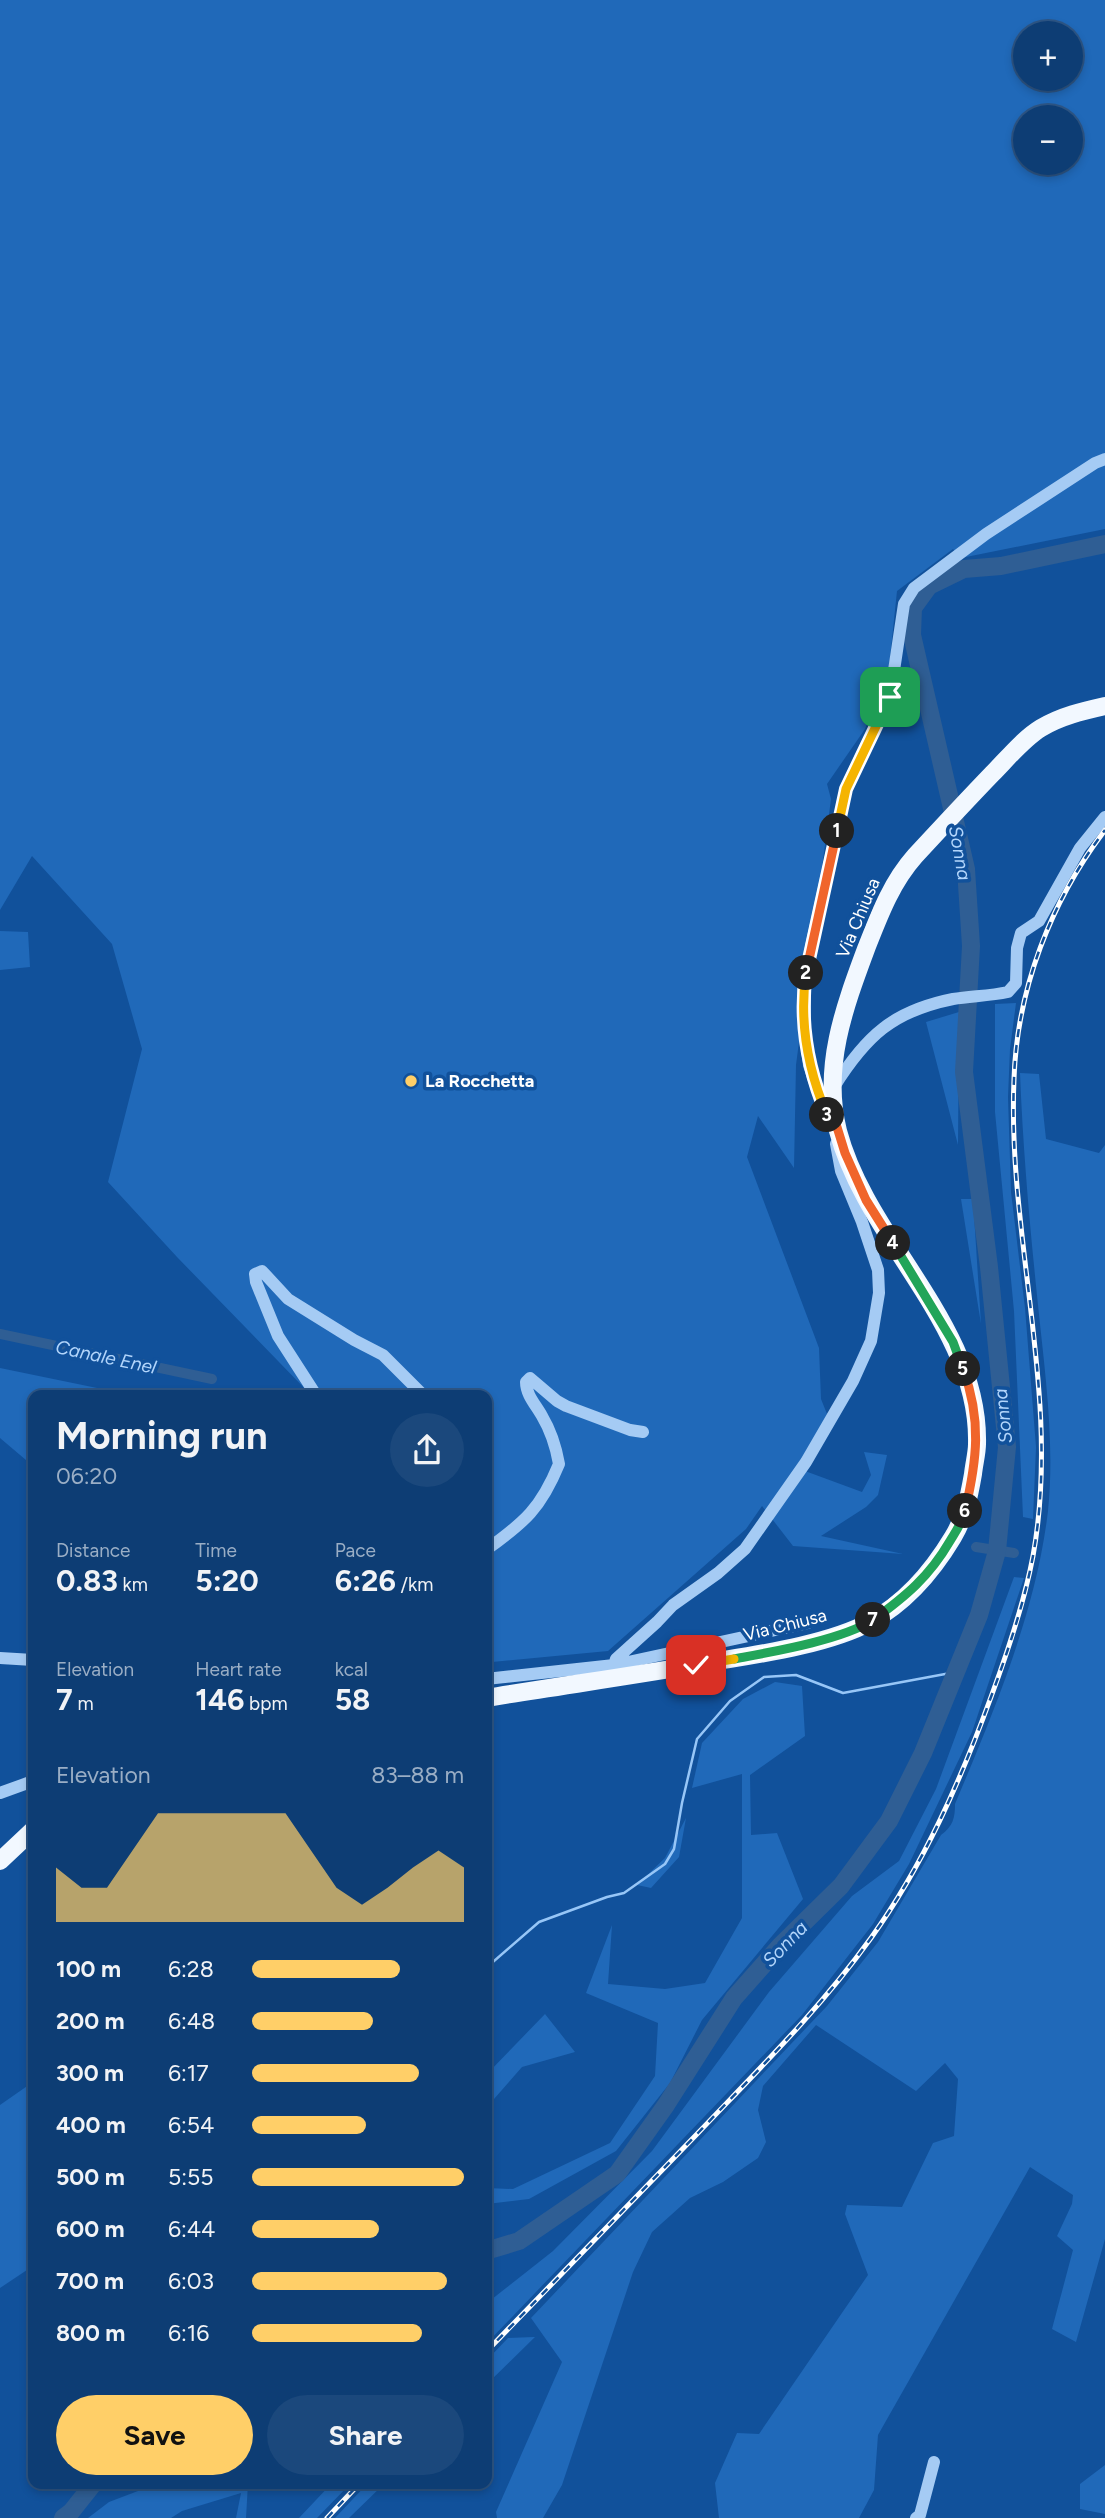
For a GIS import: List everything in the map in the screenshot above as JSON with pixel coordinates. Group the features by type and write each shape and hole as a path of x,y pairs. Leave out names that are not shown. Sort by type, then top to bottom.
{"main road":[{"name":"Via Chiusa","path":"492,1697 779,1651 832,1636 869,1622 912,1592 938,1562 963,1520 971,1486 977,1444 970,1387 953,1342 866,1200 845,1153 837,1127 832,1090 834,1052 846,1002 881,911 902,871 1006,759 1039,729 1073,713 1105,706"},
{"path":"0,1861 28,1835"}],"street":[{"path":"614,1665 616,1659 673,1605 718,1573 745,1549 806,1462 853,1381 871,1341 879,1293 878,1270 841,1171 836,1144 837,1127 828,1117 809,1065 805,1032 805,984 810,947 846,789 890,697 904,604 914,588 986,534 1105,459"},
{"path":"832,1090 850,1060 876,1031 903,1015 932,1004 1007,992 1016,983 1017,948 1021,933 1039,920 1080,848 1105,817"},
{"path":"313,1390 278,1336 255,1274 262,1271 288,1299 383,1355 419,1390"},
{"path":"492,1546 516,1529 537,1507 559,1464 551,1434 526,1387 530,1378 566,1406 630,1430 643,1432"},
{"path":"492,1678 614,1665 808,1623"},
{"path":"0,1658 28,1660"},
{"path":"0,1793 28,1785"},
{"path":"916,2518 922,2508 934,2462"}],"shaded area":[{"path":"0,0 1105,0 1105,529 961,558 953,549 897,591 889,668 865,729 827,784 831,799 796,1065 794,1168 758,1116 747,1157 819,1348 821,1399 827,1414 805,1471 862,1492 871,1475 864,1452 887,1455 878,1495 866,1507 821,1536 903,1554 793,1546 762,1506 746,1529 608,1651 492,1662 492,1390 306,1390 108,1182 142,1049 112,944 32,856 0,910"},
{"path":"0,931 28,932 30,967 0,970"},
{"path":"1016,1003 1008,1097 1011,1192 1025,1308 1036,1447 1033,1519 1023,1517 1014,1311 995,1112 995,1004"},
{"path":"959,1012 958,1145 926,1022"},
{"path":"1020,1073 1039,1074 1046,1139 1099,1153 1105,1145 1105,2239 1076,2342 1052,2329 1073,2250 1057,2236 1072,2204 1073,2195 1030,2167 878,2435 874,2490 859,2518 719,2518 715,2483 737,2433 759,2434 868,2275 845,2214 847,2205 902,2207 933,2143 954,2136 958,2079 945,2063 916,2091 816,2025 763,2086 758,2110 766,2142 758,2158 723,2182 690,2198 652,2232 633,2272 562,2485 543,2518 497,2518 496,2512 562,2362 531,2318 827,2006 878,1942 952,1821 955,1804 1012,1660 1034,1586 1042,1549 1050,1485 1048,1408 1027,1189"},
{"path":"961,1199 973,1199 981,1324"},
{"path":"0,1368 107,1390 28,1390 28,1462 0,1438"},
{"path":"1014,1577 1024,1578 972,1732 909,1864 873,1924 802,2015 492,2338 492,2299 553,2251 652,2151 769,1992 852,1896 899,1861 936,1789"},
{"path":"775,1682 802,1686 805,1736 750,1775 751,1835 777,1833 803,1899 702,2020 670,2083 616,2151 529,2199 492,2203 492,2188 513,2189 610,2143 655,2076 658,2023 586,1993 612,1925 608,1984 665,1989 705,1983 742,1918 742,1774 692,1788 702,1743 743,1699"},
{"path":"686,1818 679,1857 651,1888 637,1885 665,1858"},
{"path":"545,2014 575,2052 522,2067 492,2101 492,2069"},
{"path":"28,2085 28,2269 0,2288 0,2105"},
{"path":"535,2337 492,2379 492,2355 508,2338"},
{"path":"1105,2465 1105,2514 1080,2509 1080,2484"},
{"path":"143,2489 248,2489 246,2518 236,2518 241,2493 182,2511 171,2518 88,2518 109,2502"},
{"path":"326,2489 345,2489 317,2518 299,2518"},
{"path":"362,2489 379,2489 349,2518 335,2518"}],"waterway":[{"name":"Sonna","path":"492,2249 519,2241 617,2174 666,2105 734,1998 780,1946 841,1886 889,1821 923,1753 979,1615 997,1551 1007,1447 989,1267 964,1072 971,946 966,869 912,635 913,608 929,586 964,569 1001,566 1105,544"},
{"name":"Canale Enel","path":"0,1334 212,1379"},
{"name":"Canale Enel","path":"976,1547 1014,1553"},
{"path":"492,1963 539,1922 624,1893 665,1864 674,1849 697,1739 730,1701 764,1677 796,1675 843,1693 956,1672"},
{"name":"Sonna","path":"63,2518 89,2489"}],"railway":[{"path":"492,2346 766,2062 831,1990 871,1938 908,1881 967,1760 1020,1610 1033,1556 1040,1496 1038,1377 1014,1139 1017,1045 1022,1012 1040,947 1068,886 1105,830"},
{"path":"327,2518 354,2489"}],"place":[{"name":"La Rocchetta","path":"411,1081"}],"route":[{"path":"696,1665 779,1651 869,1622 912,1592 938,1562 963,1520 971,1486 977,1444 970,1387 953,1342 866,1200 845,1153 837,1127 828,1117 819,1095 809,1065 805,1032 805,984 810,947 846,789 890,697"}]}
